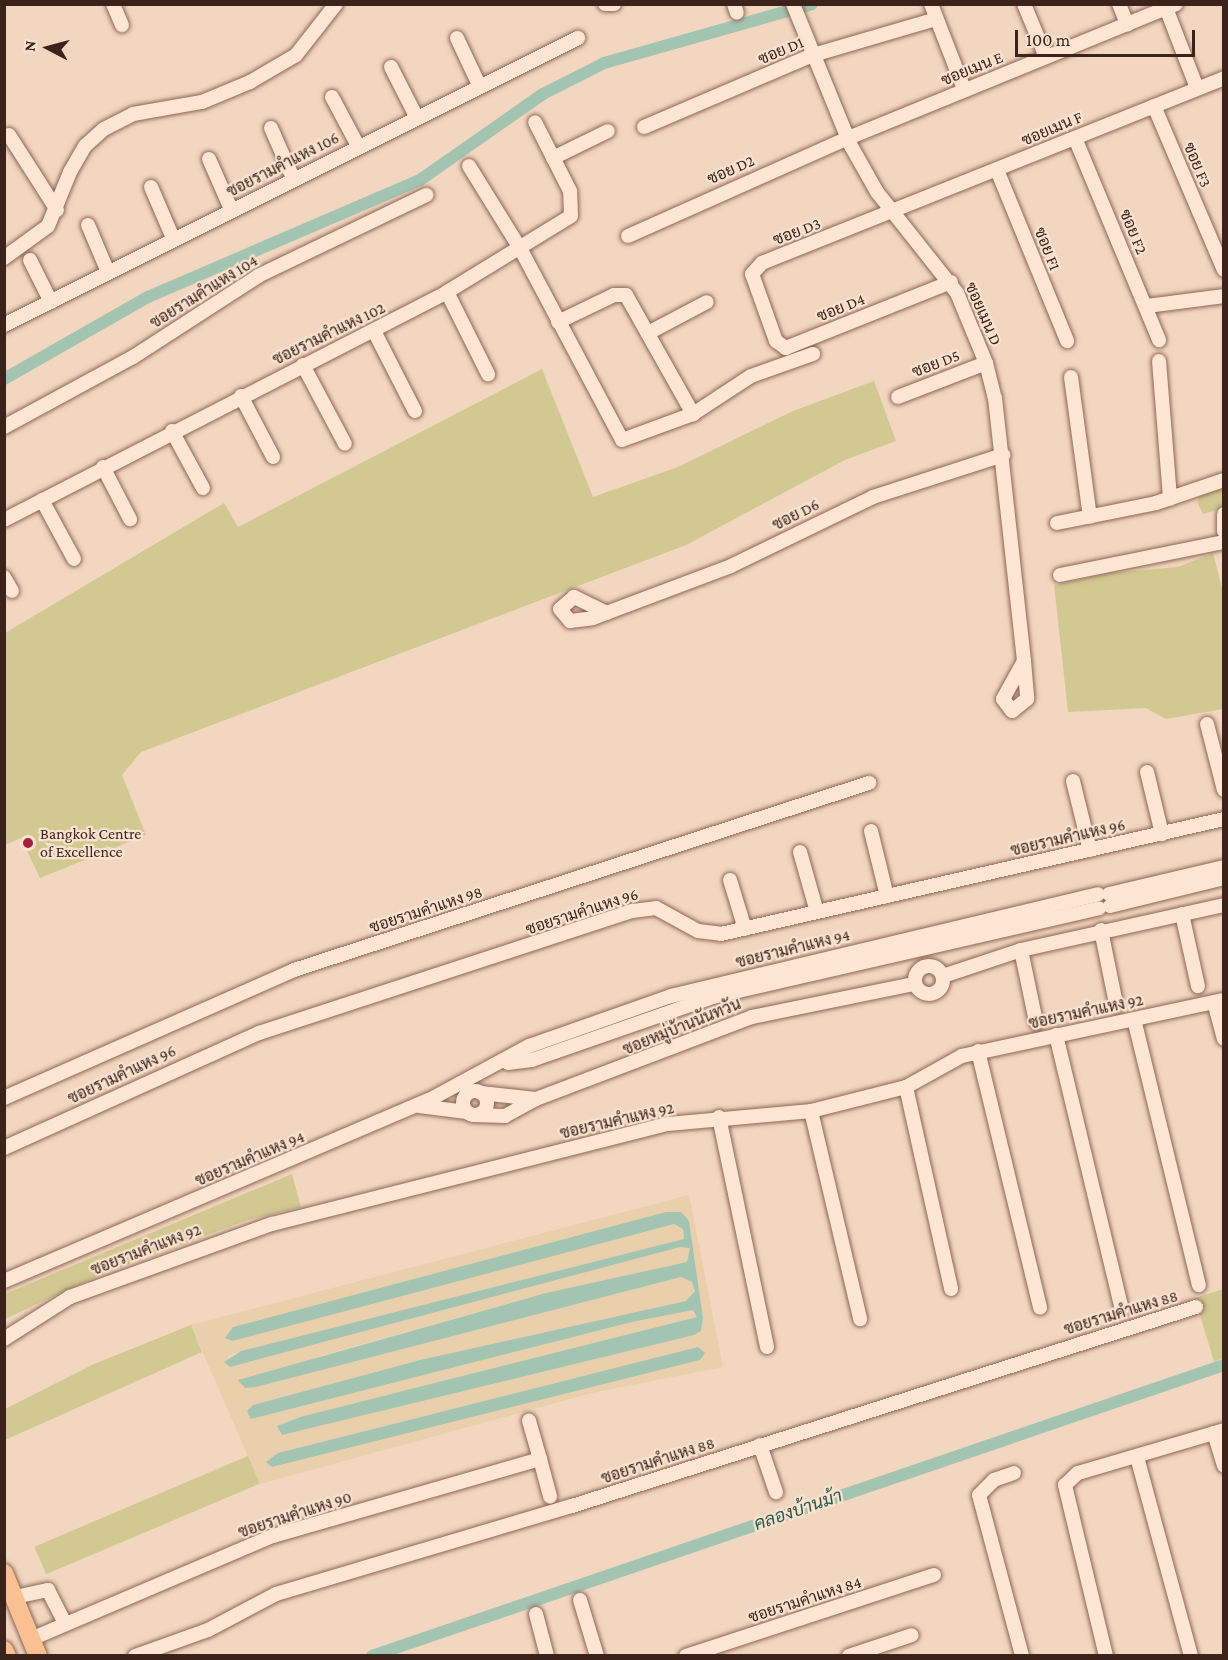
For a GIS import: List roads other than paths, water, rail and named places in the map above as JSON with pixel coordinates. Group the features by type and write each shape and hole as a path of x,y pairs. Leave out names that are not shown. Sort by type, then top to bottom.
{"main road":[{"path":"4,1573 38,1656"},
{"path":"4,1650 7,1656"}],"street":[{"path":"113,4 122,25"},
{"path":"4,258 37,238 57,210 70,172 85,146 104,129 133,114 202,102 250,82 296,55 336,4"},
{"path":"605,4 614,4"},
{"name":"ซอยเมน D","path":"793,4 848,138 877,192 951,282 986,363 1003,455 1024,661"},
{"path":"931,4 964,89"},
{"path":"1024,4 1046,57"},
{"path":"1119,4 1127,24"},
{"path":"1171,7 1197,88"},
{"name":"ซอยเมน E","path":"848,138 964,89 1171,7"},
{"name":"ซอย D1","path":"644,127 813,55 936,19"},
{"path":"457,38 479,85"},
{"name":"ซอยรามคําแหง 106","path":"4,325 416,116 578,38"},
{"path":"391,67 416,116"},
{"name":"ซอยเมน F","path":"895,213 1224,78"},
{"path":"332,97 358,146"},
{"name":"ซอย F3","path":"1154,106 1224,270"},
{"name":"ซอยรามคําแหง 102","path":"4,520 172,431 374,331 447,292 521,250 571,216 570,191 535,122"},
{"path":"271,128 293,178"},
{"path":"553,158 608,131"},
{"path":"9,135 57,210"},
{"name":"ซอย D2","path":"628,236 848,138"},
{"name":"ซอย F2","path":"1075,138 1160,340"},
{"path":"209,159 231,209"},
{"path":"470,166 521,250 622,440 693,414 751,376 813,354"},
{"name":"ซอย F1","path":"997,170 1067,341"},
{"path":"151,187 173,238"},
{"name":"ซอยรามคําแหง 104","path":"4,427 133,357 258,276 426,195"},
{"name":"ซอย D3","path":"764,312 753,282 755,268 895,213"},
{"path":"88,225 108,272"},
{"path":"30,260 51,302"},
{"name":"ซอย D4","path":"764,312 776,341 786,348 951,282"},
{"path":"447,292 488,374"},
{"path":"558,322 621,294 651,332 693,414"},
{"path":"1147,306 1224,296"},
{"path":"651,332 707,302"},
{"path":"374,331 415,411"},
{"path":"1159,361 1170,499"},
{"name":"ซอย D5","path":"898,397 986,363"},
{"path":"303,365 345,444"},
{"path":"1071,377 1090,517"},
{"path":"241,396 273,456"},
{"path":"172,431 203,488"},
{"name":"ซอย D6","path":"607,613 731,566 873,497 1003,455"},
{"path":"103,468 130,519"},
{"path":"1057,523 1170,499 1224,480"},
{"path":"42,500 74,560"},
{"path":"1224,514 1224,531"},
{"path":"1060,575 1224,542"},
{"path":"4,577 12,591"},
{"path":"1207,724 1224,790"},
{"path":"1147,772 1162,834"},
{"path":"1072,781 1090,850"},
{"name":"ซอยรามคําแหง 98","path":"4,1098 284,974 869,783"},
{"name":"ซอยรามคําแหง 96","path":"4,1148 240,1040 632,911 656,908 711,934 746,929 1224,819"},
{"path":"871,831 887,896"},
{"path":"800,852 817,912"},
{"name":"ซอยรามคําแหง 94","path":"1104,900 1224,867"},
{"name":"ซอยรามคําแหง 94","path":"4,1281 417,1106 506,1063 529,1046 671,996 1104,900 1224,878"},
{"path":"730,880 746,929"},
{"name":"ซอยหมู่บ้านนันทวัน","path":"943,976 925,966 916,973 915,984 921,993 932,994 943,976 1021,950 1101,930 1224,905"},
{"path":"1182,914 1198,986"},
{"path":"1101,930 1116,1004"},
{"path":"1021,950 1036,1022"},
{"name":"ซอยหมู่บ้านนันทวัน","path":"417,1106 499,1118 536,1099 752,1017 915,984"},
{"name":"ซอยรามคําแหง 92","path":"4,1339 70,1297 272,1224 668,1124 719,1117 811,1111 906,1087 946,1061 978,1052 1219,1001 1224,1040"},
{"path":"1134,1018 1199,1285"},
{"path":"1056,1035 1122,1309"},
{"path":"978,1052 1040,1308"},
{"path":"906,1087 951,1289"},
{"path":"474,1094 486,1105 470,1113 463,1102 474,1094"},
{"name":"ซอยหมู่บ้านนันทวัน","path":"438,1096 474,1094 536,1099"},
{"path":"811,1111 860,1319"},
{"path":"719,1117 767,1347"},
{"name":"ซอยรามคำแหง 88","path":"135,1656 216,1626 276,1594 760,1445 1196,1307"},
{"path":"529,1421 550,1497"},
{"path":"1106,1656 1063,1493 1078,1473 1219,1432 1224,1465"},
{"path":"760,1445 776,1492"},
{"path":"1137,1457 1191,1656"},
{"name":"ซอยรามคำแหง 90","path":"31,1638 273,1536 540,1459"},
{"path":"1014,1473 994,1480 979,1495 1022,1656"},
{"name":"ซอยรามคำแหง 84","path":"686,1656 934,1575"},
{"path":"15,1597 48,1590 65,1624"},
{"path":"580,1600 597,1656"},
{"path":"536,1614 547,1656"},
{"path":"849,1656 912,1635"}],"waterway":[{"path":"4,379 148,297 420,180 543,94 604,63 812,4"},
{"name":"คลองบ้านม้า","path":"372,1656 1224,1365"}],"place":[{"name":"Bangkok Centre of Excellence","path":"28,843"}]}
